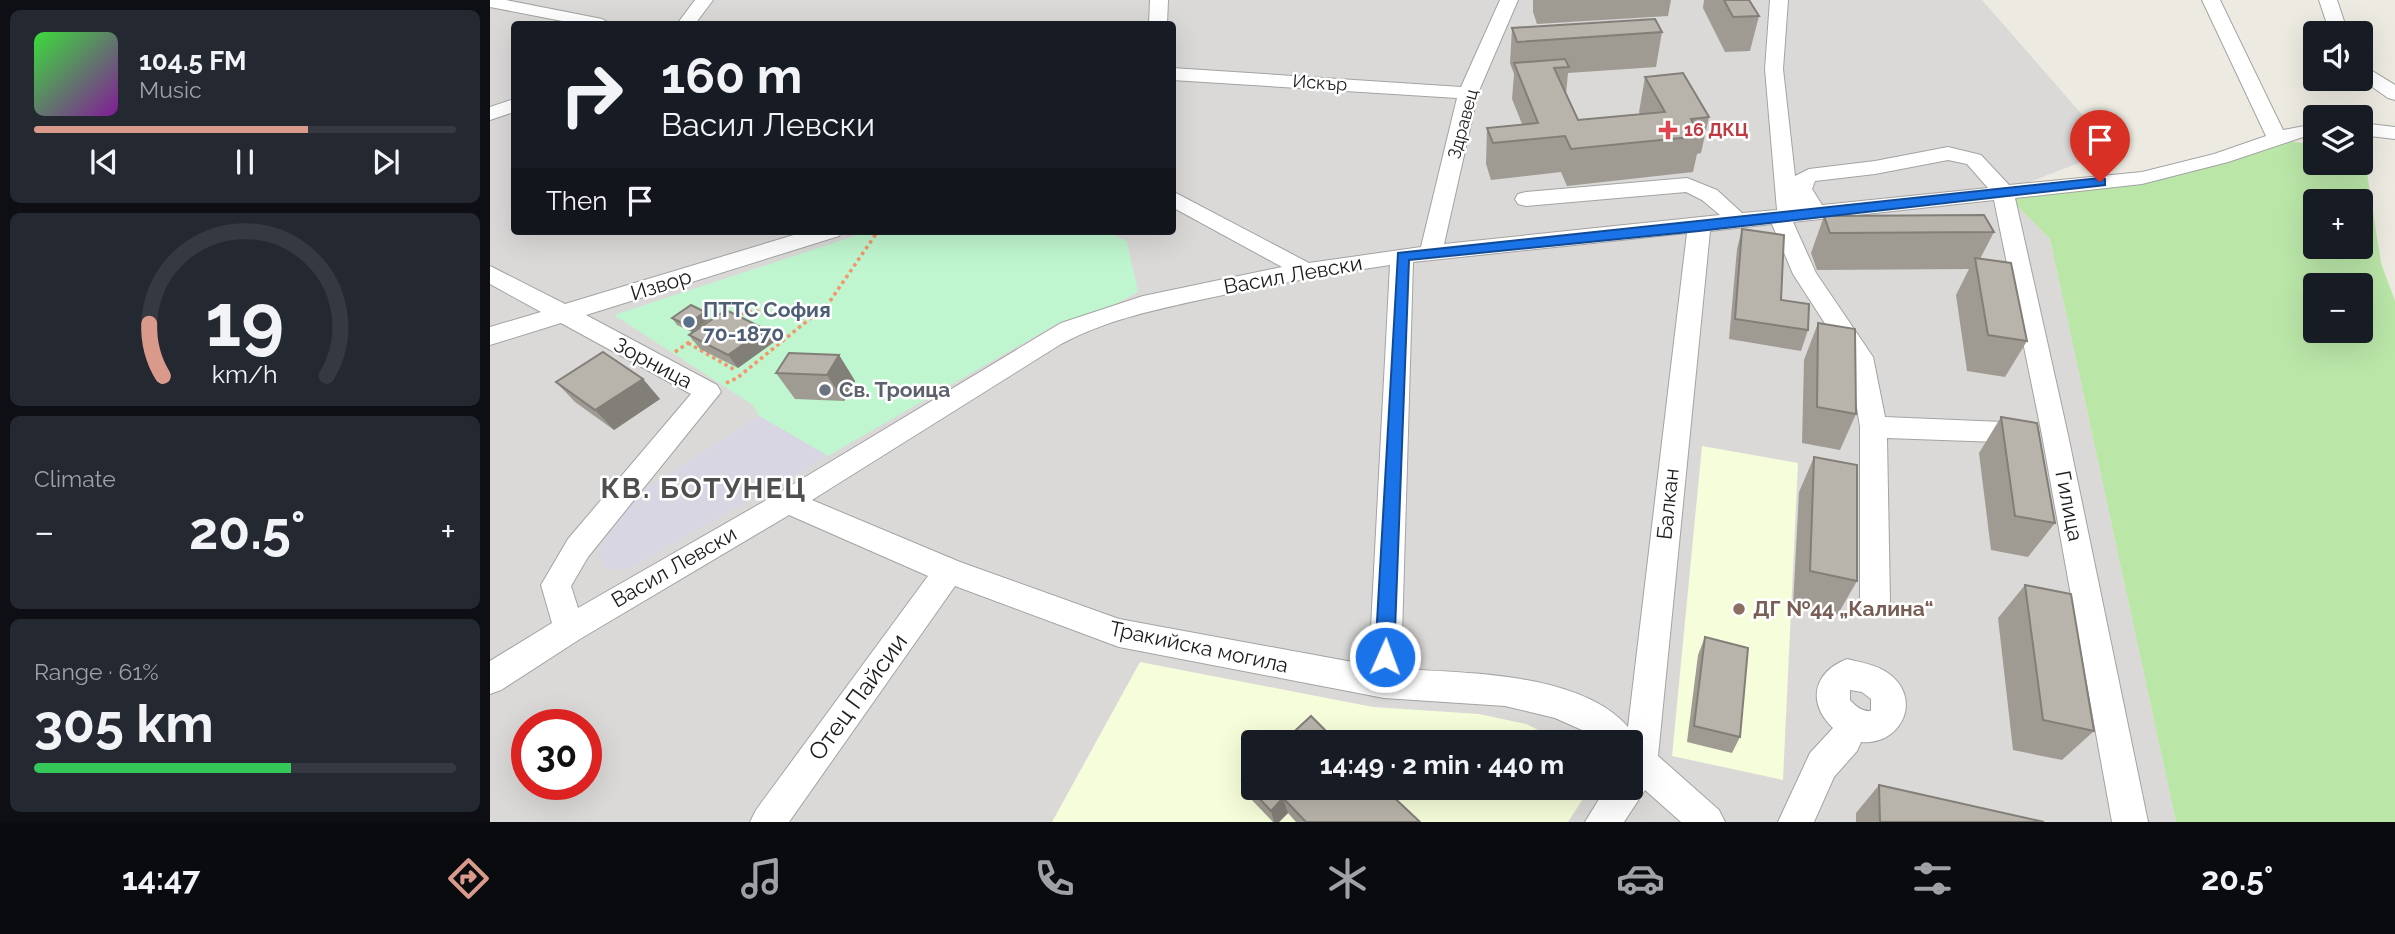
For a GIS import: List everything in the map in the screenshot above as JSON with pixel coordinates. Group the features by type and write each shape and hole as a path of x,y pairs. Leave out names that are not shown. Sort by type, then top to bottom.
{"street":[{"path":"689,21 705,0"},
{"path":"1158,21 1159,0"},
{"name":"Здравец","path":"1432,253 1468,93 1509,0"},
{"path":"1779,0 1774,69 1784,217 1805,274 1860,356 1864,368 1873,427 1875,601"},
{"path":"2211,0 2277,139"},
{"path":"2328,0 2335,21"},
{"path":"490,2 587,21"},
{"name":"Искър","path":"1176,74 1468,93"},
{"path":"2373,78 2395,94"},
{"path":"490,114 511,105"},
{"path":"2373,130 2395,133"},
{"name":"Васил Левски","path":"490,679 569,629 787,502 1075,325 1137,305 1305,270 1402,256 1699,227 2142,178 2221,159 2303,131"},
{"path":"1817,213 1801,190 1802,181 1809,175 1882,166 1925,156 1955,154 1969,157 1980,163 2003,192"},
{"path":"1526,199 1687,186 1713,195 1738,222"},
{"name":"Гилица","path":"2003,192 2056,435 2130,822"},
{"path":"1176,200 1305,270"},
{"name":"Балкан","path":"1635,730 1699,227"},
{"name":"Извор","path":"490,336 818,235"},
{"path":"1384,683 1402,256"},
{"name":"Зорница","path":"490,274 708,392 578,548 556,585 569,629"},
{"path":"1873,427 2056,435"},
{"name":"Тракийска могила","path":"787,502 949,571 1119,633 1384,683 1505,691 1559,703 1603,723 1607,730"},
{"name":"Отец Пайсии","path":"768,822 949,571"},
{"path":"1796,822 1822,765 1845,740 1851,723"},
{"name":"Тракийска могила","path":"1643,775 1707,822"},
{"name":"Балкан","path":"1603,822 1614,800"}],"path":[{"path":"708,392 737,378 828,304 875,235"},
{"path":"728,316 755,311 767,313"},
{"path":"656,365 698,337"},
{"path":"688,343 735,370"},
{"path":"706,354 722,362"}],"shaded area":[{"path":"490,0 1982,0 2113,150 2003,192 2050,239 2176,822 490,822"},
{"path":"858,235 1114,235 1127,242 1138,292 1110,307 1056,324 828,456 759,416 753,405 614,315"},
{"path":"759,416 828,456 628,569 605,569 599,558 602,544 636,495"},
{"name":"ДГ №44 „Калина“","path":"1702,446 1798,463 1783,780 1672,756"},
{"path":"1140,662 1373,707 1479,714 1526,724 1538,730 1241,730 1241,800 1582,800 1568,822 1052,822"}],"green space":[{"path":"2277,139 2303,143 2303,175 2367,175 2370,189 2303,189 2303,259 2373,259 2373,212 2381,263 2395,301 2395,822 2176,822 2050,239 2003,192 2142,178"}],"building":[{"path":"1724,0 1749,0 1759,16 1733,17"},
{"path":"1655,19 1662,32 1517,42 1512,28"},
{"path":"1565,59 1569,67 1554,68 1578,120 1665,112 1645,77 1683,73 1709,117 1691,119 1701,136 1571,149 1565,136 1493,143 1487,128 1538,123 1514,63"},
{"path":"1984,215 1994,232 1830,233 1824,216"},
{"path":"1742,229 1784,235 1781,300 1809,304 1808,330 1735,319"},
{"path":"1975,258 2011,263 2027,341 1988,335"},
{"path":"691,305 705,312 686,325 672,318"},
{"path":"726,310 765,329 728,355 689,335"},
{"path":"1818,323 1855,329 1856,414 1817,407"},
{"path":"603,352 643,379 595,410 556,382"},
{"path":"789,353 839,355 827,375 776,373"},
{"path":"2001,417 2037,423 2055,523 2015,516"},
{"path":"1814,457 1857,465 1857,581 1810,571"},
{"path":"2025,585 2071,594 2094,731 2043,720"},
{"path":"1705,637 1748,648 1740,737 1694,726"},
{"path":"1311,716 1325,730 1296,730"},
{"path":"1879,785 2044,822 1880,822"},
{"path":"1261,800 1281,800 1271,811"},
{"path":"1285,800 1397,800 1420,822 1306,822"}],"place":[{"name":"16 ДКЦ","path":"1668,130"},
{"name":"ПТТС София 70-1870","path":"689,322"},
{"name":"Св. Троица","path":"825,390"},
{"name":"ДГ №44 „Калина“","path":"1739,609"}],"district":[{"name":"КВ. БОТУНЕЦ","path":"704,488"}],"route":[{"path":"1385,657 1402,256 1699,227 2100,182"}]}
